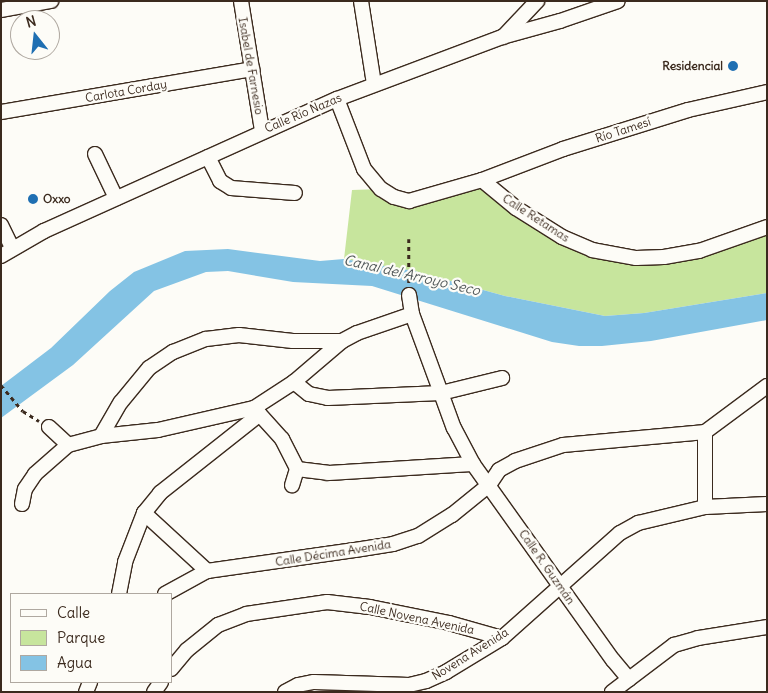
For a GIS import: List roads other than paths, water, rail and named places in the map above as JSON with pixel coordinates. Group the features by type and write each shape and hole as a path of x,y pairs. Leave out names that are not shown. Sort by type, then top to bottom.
{"street":[{"path":"1,10 51,1"},
{"name":"Isabel de Farnesio","path":"241,1 262,130"},
{"path":"361,1 374,84"},
{"path":"502,37 537,1"},
{"name":"Calle Río Nazas","path":"7,252 116,198 208,157 262,130 337,99 502,37 560,21 618,1"},
{"name":"Carlota Corday","path":"1,112 252,69"},
{"name":"Río Tamesí","path":"337,99 364,169 381,189 394,197 409,200 482,180 563,149 662,118 767,92"},
{"path":"95,154 116,198"},
{"path":"208,157 220,181 231,188 295,193"},
{"name":"Calle Retamas","path":"482,180 516,208 562,237 592,250 636,258 664,257 698,251 767,228"},
{"path":"1,226 7,252"},
{"name":"Calle R. Guzmán","path":"409,295 412,314 454,428 473,464 559,586 629,678"},
{"path":"119,593 125,562 144,513 160,492 342,341 357,333 412,314"},
{"path":"101,436 121,402 149,368 173,352 206,339 239,335 294,341 342,341"},
{"path":"294,382 309,394 328,398 441,393 502,378"},
{"path":"705,507 705,432 767,386"},
{"path":"22,504 25,489 36,474 68,445 101,436 158,430 257,411"},
{"path":"257,411 282,439 297,469 292,485"},
{"path":"49,427 68,445"},
{"name":"Calle Décima Avenida","path":"167,593 207,571 393,544 418,536 452,515 489,485 500,470 515,461 563,445 705,432"},
{"path":"297,469 328,473 473,464"},
{"name":"Novena Avenida","path":"285,692 298,685 314,682 409,684 426,681 446,672 502,638 620,533 638,523 705,507 767,504"},
{"path":"144,513 207,571"},
{"name":"Calle Novena Avenida","path":"172,668 187,650 218,625 246,614 327,602 370,607 450,623 502,638"},
{"path":"612,692 674,645 698,638 767,628"}],"water":[{"name":"Canal del Arroyo Seco","path":"228,249 320,261 344,259 414,271 505,296 605,316 644,313 767,293 767,320 651,341 602,346 579,346 552,342 372,286 293,282 228,271 206,272 154,291 73,365 1,418 1,386 51,348 110,291 134,272 185,251"}],"place":[{"name":"Residencial","path":"733,66"},
{"name":"Oxxo","path":"33,199"}]}
